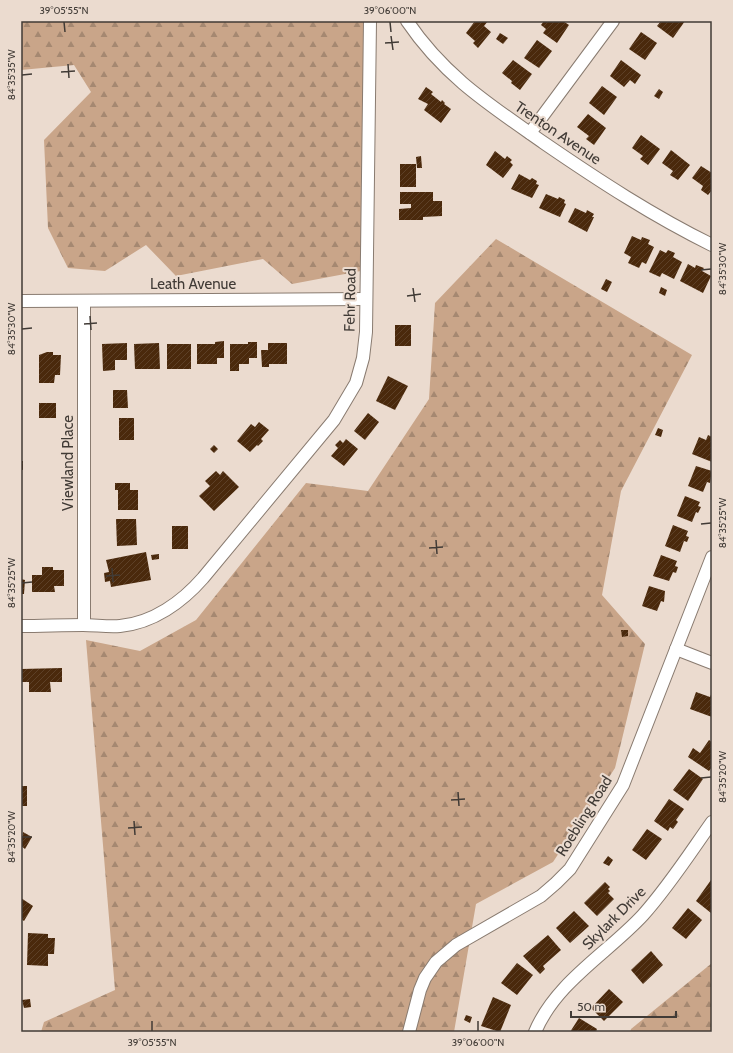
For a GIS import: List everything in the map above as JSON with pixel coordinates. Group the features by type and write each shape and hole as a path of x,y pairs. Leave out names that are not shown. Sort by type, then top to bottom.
{"street":[{"name":"Fehr Road","path":"21,626 120,626 139,622 158,615 190,593 334,420 356,383 366,332 370,21"},
{"name":"Trenton Avenue","path":"407,21 436,59 486,104 584,171 645,209 712,245"},
{"path":"530,133 613,21"},
{"name":"Leath Avenue","path":"21,301 366,299"},
{"name":"Viewland Place","path":"84,300 84,625"},
{"name":"Roebling Road","path":"409,1032 420,990 425,978 436,962 456,945 541,896 570,869 623,785 712,557"},
{"path":"676,649 712,663"},
{"name":"Skylark Drive","path":"535,1032 550,1005 562,990 643,915 664,889 712,822"}],"green space":[{"path":"21,21 370,21 366,270 292,284 263,259 176,276 146,245 105,271 68,268 48,228 44,140 91,92 74,65 21,70"},
{"path":"496,239 692,355 621,491 602,595 645,644 615,768 553,862 476,904 454,1032 41,1032 44,1022 115,990 86,640 140,651 196,620 306,483 368,491 429,399 435,303"},
{"path":"712,963 712,1032 630,1032 631,1029"}],"building":[{"path":"475,21 488,21 484,26 491,32 478,48 473,43 475,41 466,33"},
{"path":"544,21 563,21 569,25 557,43 543,33 546,29 541,25"},
{"path":"661,21 685,21 673,38 657,26"},
{"path":"641,32 657,43 645,60 629,49"},
{"path":"500,33 508,38 503,44 496,39"},
{"path":"537,40 552,51 539,68 524,58"},
{"path":"513,60 532,74 520,90 502,73"},
{"path":"621,60 641,75 635,84 630,80 624,87 610,76"},
{"path":"602,86 617,97 604,115 589,103"},
{"path":"426,87 433,92 431,94 441,102 442,100 445,103 444,104 451,109 441,123 424,110 428,104 418,99"},
{"path":"659,89 663,92 659,99 654,96"},
{"path":"588,114 606,128 594,145 586,139 589,136 577,127"},
{"path":"641,135 660,149 648,165 640,159 643,156 632,148"},
{"path":"671,150 690,165 678,180 670,175 673,171 662,163"},
{"path":"495,151 505,159 507,156 512,160 510,162 513,165 503,178 486,165"},
{"path":"421,156 422,168 417,168 416,157"},
{"path":"400,164 416,164 416,187 400,187"},
{"path":"701,166 712,173 712,190 708,195 701,190 703,186 692,178"},
{"path":"519,174 530,180 532,178 537,181 536,184 539,185 532,198 511,189"},
{"path":"400,192 433,192 433,201 442,201 442,216 423,217 423,220 399,220 399,209 411,208 411,204 400,204"},
{"path":"546,194 565,200 564,203 566,204 560,217 539,208"},
{"path":"575,208 586,213 587,210 594,214 587,232 568,222"},
{"path":"632,236 641,240 642,237 650,240 648,244 654,247 646,264 642,262 639,268 628,263 631,257 624,253"},
{"path":"660,250 666,253 668,250 675,253 673,257 682,262 674,279 662,273 660,277 649,272"},
{"path":"688,264 695,268 696,265 704,268 702,271 711,276 703,293 680,281"},
{"path":"606,279 612,282 607,292 601,289"},
{"path":"661,287 667,290 665,296 659,293"},
{"path":"395,325 411,325 411,346 395,346"},
{"path":"224,341 224,358 217,358 217,364 197,364 197,344 215,344 215,342"},
{"path":"248,342 257,342 257,358 249,358 249,364 239,364 239,371 230,371 230,344 248,344"},
{"path":"127,343 127,360 115,360 115,370 103,371 102,344"},
{"path":"159,343 160,369 135,369 134,344"},
{"path":"268,343 287,343 287,364 269,364 269,367 262,367 261,350 268,350"},
{"path":"167,344 191,344 191,369 167,369"},
{"path":"47,352 53,352 53,355 61,355 60,375 55,375 54,383 39,383 39,355"},
{"path":"388,376 408,386 395,410 376,401"},
{"path":"113,390 127,390 128,408 113,408"},
{"path":"39,403 56,403 56,418 39,418"},
{"path":"368,413 379,422 365,440 354,431"},
{"path":"119,418 134,418 134,440 119,440"},
{"path":"259,422 269,430 261,439 263,441 250,452 237,441 251,424 255,427"},
{"path":"658,428 663,430 661,437 655,435"},
{"path":"708,435 712,437 712,462 692,454 699,437 706,440"},
{"path":"346,439 358,449 344,466 331,456 338,448 335,445 340,440 343,443"},
{"path":"214,445 218,449 214,453 210,449"},
{"path":"21,461 23,461 23,470 21,470"},
{"path":"696,466 712,471 710,483 707,482 703,492 688,486"},
{"path":"216,471 220,475 223,471 239,487 214,511 199,496 210,486 205,481"},
{"path":"115,483 130,483 130,490 138,490 138,510 118,510 118,490 115,490"},
{"path":"685,496 700,502 698,506 701,507 698,513 696,512 692,522 677,516"},
{"path":"116,519 136,519 137,545 117,546"},
{"path":"673,525 688,531 686,536 689,537 687,542 684,541 680,552 665,546"},
{"path":"172,526 188,526 188,549 172,549"},
{"path":"146,552 151,580 111,587 110,581 105,582 104,573 109,572 106,560"},
{"path":"159,554 159,559 152,560 151,555"},
{"path":"661,555 677,561 675,566 678,567 676,573 673,572 669,581 653,576"},
{"path":"42,567 53,567 53,570 64,570 64,586 54,586 55,592 32,592 32,575 42,575"},
{"path":"21,579 25,580 24,594 21,594"},
{"path":"649,586 665,591 664,602 661,601 657,611 642,606"},
{"path":"621,630 628,630 628,636 622,637"},
{"path":"62,668 62,682 50,682 51,692 29,692 29,682 21,682 21,669"},
{"path":"696,692 710,697 712,692 712,717 690,709"},
{"path":"709,740 712,742 712,767 709,771 688,757 693,748 700,753"},
{"path":"689,769 703,779 688,801 673,790"},
{"path":"21,786 27,786 27,806 21,806"},
{"path":"669,799 684,809 676,820 678,822 673,829 670,827 668,831 654,821"},
{"path":"647,829 662,839 646,860 632,850"},
{"path":"23,832 32,837 25,849 21,846"},
{"path":"608,856 613,860 609,866 603,863"},
{"path":"711,880 712,881 711,913 696,901"},
{"path":"605,882 610,887 608,889 610,891 608,893 614,899 597,916 584,903"},
{"path":"21,898 33,906 24,921 21,919"},
{"path":"688,908 702,920 686,939 672,928"},
{"path":"574,911 589,926 570,943 556,928"},
{"path":"28,933 48,934 48,938 55,938 54,954 48,954 48,966 27,965"},
{"path":"548,935 561,950 543,966 545,969 540,974 523,956"},
{"path":"651,951 663,965 643,984 631,970"},
{"path":"517,963 533,975 517,995 501,983"},
{"path":"609,989 623,1002 604,1021 591,1008"},
{"path":"493,997 511,1005 500,1032 481,1026"},
{"path":"30,999 31,1007 24,1008 22,1000"},
{"path":"466,1015 472,1017 470,1023 464,1020"},
{"path":"579,1018 597,1029 596,1032 570,1032"}]}
